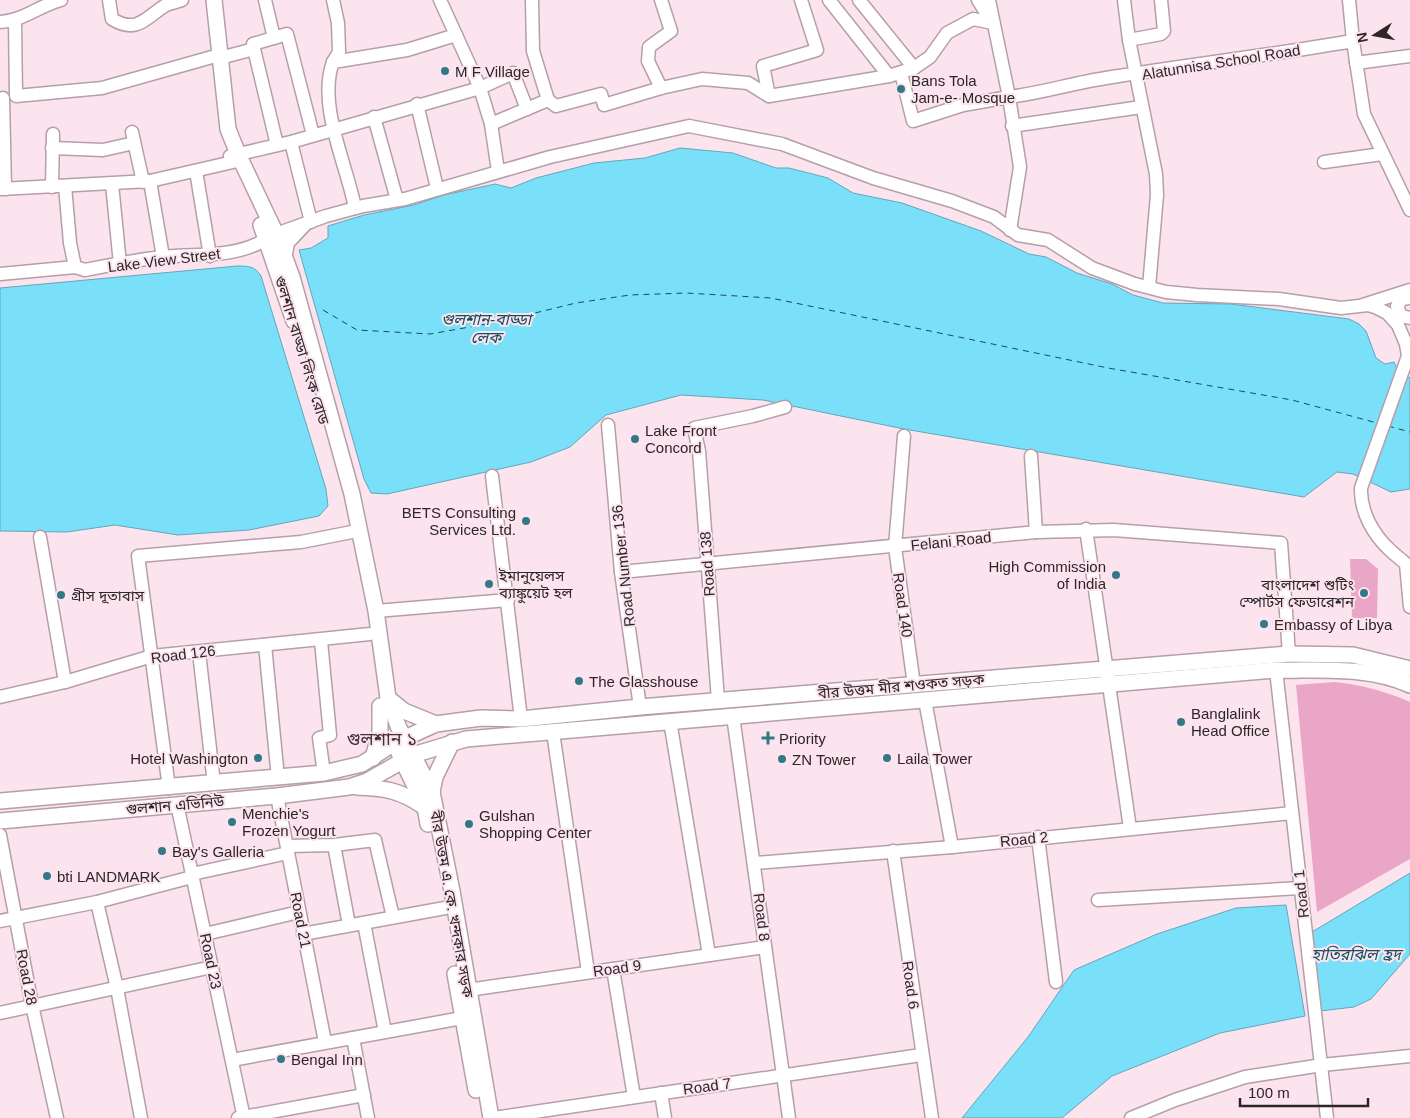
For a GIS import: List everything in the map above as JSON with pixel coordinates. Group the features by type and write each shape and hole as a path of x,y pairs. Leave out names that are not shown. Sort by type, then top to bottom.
{"main road":[{"name":"গুলশান বাড্ডা লিংক রোড","path":"205,0 233,158 285,259 352,494 376,611 384,702"},
{"name":"গুলশান বাড্ডা লিংক রোড","path":"214,0 216,57"},
{"name":"গুলশান বাড্ডা লিংক রোড","path":"272,236 283,284 342,486 384,702"},
{"name":"বীর উত্তম মীর শওকত সড়ক","path":"399,741 436,724 481,718 521,719 718,700 1289,654 1353,655 1410,669"},
{"name":"বীর উত্তম মীর শওকত সড়ক","path":"408,758 452,742 670,721 1276,670 1349,671 1383,675 1410,684"},
{"path":"718,700 733,716"},
{"path":"372,758 380,732 384,702 436,724"},
{"name":"বীর উত্তম এ. কে. খন্দকার সড়ক","path":"384,702 399,741 408,758 432,792 452,891 492,1118"},
{"name":"গুলশান এভিনিউ","path":"0,801 169,788 324,773 355,767 399,741"},
{"path":"432,792 436,777 452,742"},
{"name":"বীর উত্তম এ. কে. খন্দকার সড়ক","path":"408,758 425,807 445,908 462,1018 481,1118"},
{"name":"গুলশান এভিনিউ","path":"0,820 277,796 349,786 367,780 408,758"},
{"path":"349,786 387,788 406,795 425,807"}],"street":[{"path":"0,22 15,21 42,6 61,0"},
{"path":"109,0 112,19 120,24 129,26 147,19 165,6 182,0"},
{"path":"265,0 274,38"},
{"path":"333,0 338,23 339,52 332,62 328,75 327,90 334,129 355,208"},
{"path":"440,0 480,88 491,124 498,171"},
{"path":"532,0 533,51 548,100 556,106 601,94 604,105 661,88 702,80 748,83 769,96 895,74 914,68 930,56 947,33 973,18 993,24"},
{"path":"661,0 671,31 649,47 648,60 661,88"},
{"path":"769,96 763,66 817,50 801,0"},
{"path":"829,0 895,74"},
{"path":"860,0 914,68"},
{"path":"978,0 993,24"},
{"path":"989,0 1009,97 1012,126 1020,167 1010,230"},
{"path":"1124,0 1141,106 1156,174 1157,195 1149,287"},
{"path":"1129,40 1161,34 1164,31 1161,0"},
{"path":"1348,0 1364,114 1382,154 1404,193 1410,210"},
{"path":"15,21 16,96"},
{"path":"277,145 252,44 287,34 313,135"},
{"path":"332,62 406,50 456,35"},
{"name":"Alatunnisa School Road","path":"895,74 913,121 963,105 1032,94 1064,86 1353,41"},
{"path":"254,49 216,57 102,88 2,98 3,189 146,182 196,171 233,158 417,104 480,88 513,73 527,109"},
{"path":"1356,63 1410,56"},
{"path":"491,124 548,100"},
{"path":"417,104 437,188"},
{"path":"1012,126 1141,106"},
{"path":"374,117 397,200"},
{"name":"Lake View Street","path":"0,274 75,267 85,270 163,257 210,256 252,248 272,236 355,208 397,200 550,157 689,126 782,144 873,178 952,201 994,217 1018,235 1048,240 1092,268 1149,287 1197,295 1279,299 1340,308 1356,307"},
{"path":"53,134 52,148 58,187 75,267"},
{"path":"52,148 103,150 133,138 146,182 163,257"},
{"path":"285,259 288,243 296,232 309,223 291,142"},
{"path":"1324,162 1382,154"},
{"path":"196,171 210,256"},
{"path":"112,184 120,264"},
{"path":"1356,307 1408,294"},
{"path":"1408,294 1399,301 1398,312 1402,318 1408,363 1361,498 1366,514 1381,541 1406,564 1410,607"},
{"path":"1356,307 1368,305 1402,318"},
{"name":"Road 138","path":"718,700 699,451 694,428 753,416 785,407"},
{"name":"Road Number 136","path":"608,425 621,572 640,707"},
{"name":"Road 140","path":"904,436 895,547 914,685"},
{"path":"1031,456 1036,532"},
{"path":"492,476 521,719"},
{"path":"1086,530 1130,828"},
{"name":"Felani Road","path":"621,572 1036,532 1114,530 1281,544 1289,654"},
{"path":"169,788 138,556 301,542 352,532"},
{"path":"40,537 65,682"},
{"path":"376,611 508,600"},
{"name":"Road 126","path":"0,697 65,682 152,656 321,641 370,634"},
{"path":"321,641 330,735 319,738 324,773"},
{"path":"265,645 278,778"},
{"path":"199,652 214,784"},
{"name":"Road 1","path":"1276,670 1327,1118"},
{"path":"925,700 952,847"},
{"name":"Road 8","path":"733,716 790,1118"},
{"path":"670,721 709,955"},
{"path":"553,732 588,972"},
{"name":"Road 21","path":"277,796 325,1042"},
{"name":"Road 23","path":"177,804 232,1060 242,1118"},
{"name":"Road 2","path":"755,863 952,847 1130,828 1292,814"},
{"name":"Road 28","path":"0,835 32,1005 57,1118"},
{"path":"1038,837 1056,982"},
{"path":"0,921 97,902 287,850 375,840 393,917"},
{"path":"334,845 349,925"},
{"name":"Road 6","path":"893,851 921,1055 932,1118"},
{"path":"1098,900 1300,888"},
{"path":"97,902 117,988 141,1118"},
{"path":"303,934 445,908"},
{"path":"205,934 299,912"},
{"path":"364,923 385,1032"},
{"name":"Road 9","path":"468,990 765,947"},
{"path":"0,1013 212,967"},
{"path":"613,969 634,1097"},
{"path":"232,1060 462,1018"},
{"path":"353,1038 368,1118"},
{"name":"Road 7","path":"492,1118 921,1055"},
{"path":"1131,1118 1175,1100 1245,1077 1322,1065 1410,1056"},
{"path":"661,1093 665,1118"},
{"path":"242,1118 364,1094"}],"shaded area":[{"name":"বাংলাদেশ শুটিং স্পোর্টস ফেডারেশন","path":"1350,559 1366,559 1378,569 1377,618 1352,618"},
{"path":"1334,682 1373,689 1410,702 1410,859 1317,912 1296,685"}],"water":[{"name":"গুলশান-বাড্ডা লেক","path":"680,148 733,153 776,168 789,168 828,178 853,193 902,203 981,231 1029,254 1046,257 1077,273 1112,284 1133,295 1163,303 1231,304 1349,319 1359,324 1366,331 1376,358 1385,364 1394,362 1397,369 1410,378 1410,489 1391,492 1353,474 1337,472 1304,497 904,429 763,400 681,395 606,415 570,447 531,462 387,494 371,493 364,479 299,250 311,248 328,238 328,226 364,215 414,205 444,195 495,184 511,188 536,178 594,163 645,158"},
{"path":"237,266 251,267 261,276 326,489 328,506 319,516 249,530 178,535 115,525 67,532 0,531 0,288"},
{"name":"হাতিরঝিল হ্রদ","path":"1410,873 1410,954 1371,999 1354,1007 1320,1011 1312,932"},
{"path":"1286,905 1305,1016 1220,1033 1112,1076 1062,1118 962,1118 1028,1037 1074,970 1157,934 1236,908"}],"ferry route":[{"path":"323,310 357,330 430,334 498,322 576,303 630,295 686,293 771,298 1108,368 1292,400 1377,423"},
{"path":"1388,426 1410,432"}],"place":[{"name":"M F Village","path":"445,71"},
{"name":"Bans Tola Jam-e- Mosque","path":"901,89"},
{"name":"Lake Front Concord","path":"635,439"},
{"name":"BETS Consulting Services Ltd.","path":"526,521"},
{"name":"High Commission of India","path":"1116,575"},
{"name":"ইমানুয়েলস ব্যাঙ্কুয়েট হল","path":"489,584"},
{"name":"বাংলাদেশ শুটিং স্পোর্টস ফেডারেশন","path":"1364,593"},
{"name":"গ্রীস দূতাবাস","path":"61,595"},
{"name":"Embassy of Libya","path":"1264,624"},
{"name":"The Glasshouse","path":"579,681"},
{"name":"Banglalink Head Office","path":"1181,722"},
{"name":"Priority","path":"768,738"},
{"name":"Hotel Washington","path":"258,758"},
{"name":"Laila Tower","path":"887,758"},
{"name":"ZN Tower","path":"782,759"},
{"name":"Menchie's Frozen Yogurt","path":"232,822"},
{"name":"Gulshan Shopping Center","path":"469,824"},
{"name":"Bay's Galleria","path":"162,851"},
{"name":"bti LANDMARK","path":"47,876"},
{"name":"Bengal Inn","path":"281,1059"}],"district":[{"name":"গুলশান ১","path":"382,739"}]}
